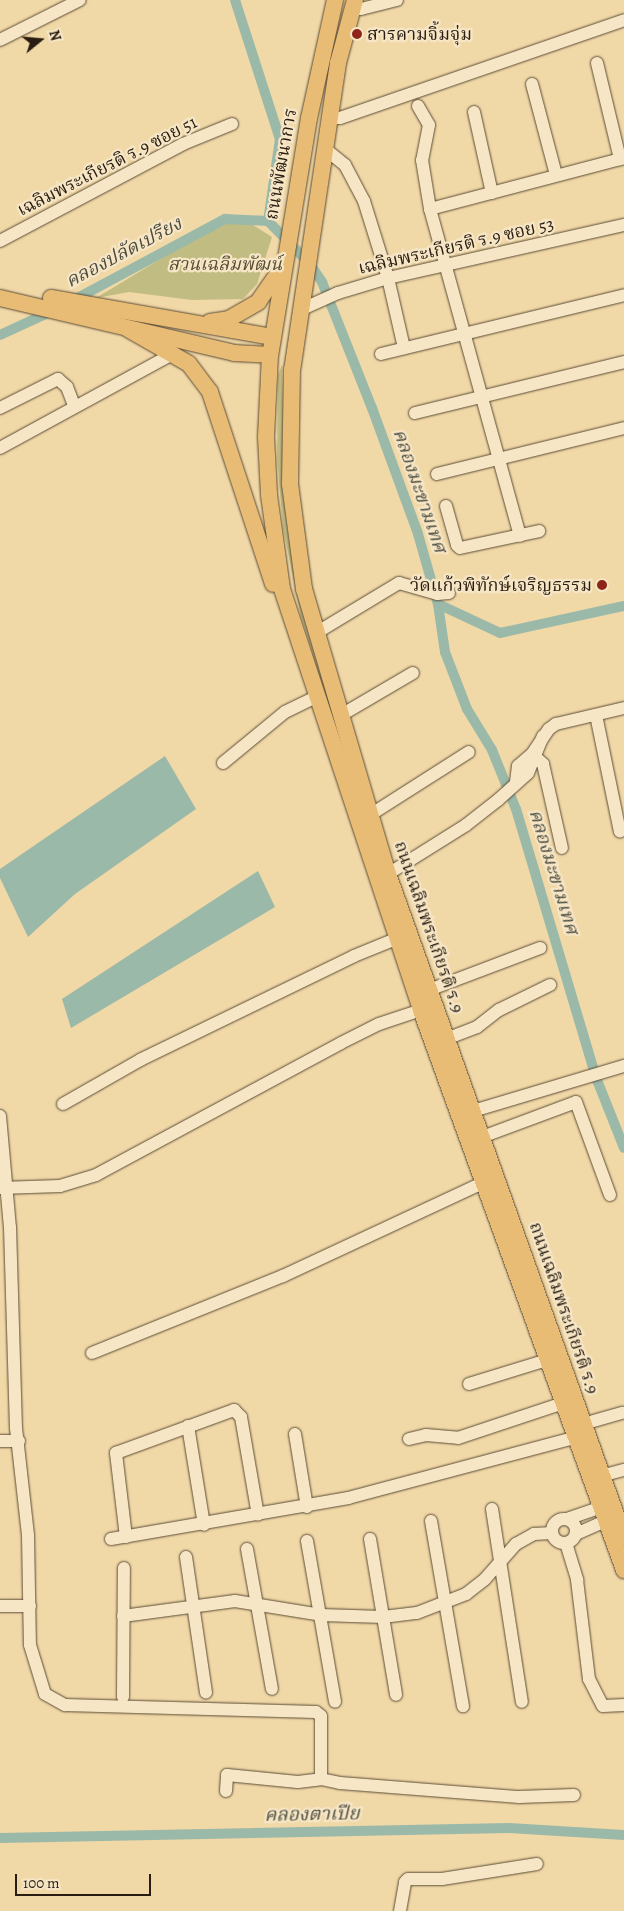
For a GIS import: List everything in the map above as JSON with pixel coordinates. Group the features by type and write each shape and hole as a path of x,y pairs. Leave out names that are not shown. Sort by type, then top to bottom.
{"main road":[{"name":"ถนนพัฒนาการ","path":"274,346 284,258 335,0"},
{"path":"0,287 73,315 250,356 274,346 300,310 338,62 353,4"},
{"path":"203,324 229,319 258,302 284,258"},
{"path":"0,298 88,306 203,324 274,346 292,369"},
{"name":"ถนนเฉลิมพระเกียรติ ร.9","path":"300,310 292,369 289,427 294,527 316,633 343,714 388,874 485,1182 563,1403 601,1476 608,1512 624,1570"},
{"path":"128,329 174,353 198,373 210,392 250,520 277,595 292,626"},
{"name":"ถนนเฉลิมพระเกียรติ ร.9","path":"274,346 266,437 269,495 282,589 292,626 398,938 446,1039 482,1137 578,1431 608,1512 624,1537"}],"street":[{"path":"0,40 80,0"},
{"path":"353,4 361,9 397,0"},
{"path":"329,117 340,118 624,20"},
{"path":"430,209 622,159 597,63"},
{"path":"532,84 556,175"},
{"path":"418,106 428,125 422,160 430,209 520,536"},
{"path":"474,112 492,193"},
{"name":"เฉลิมพระเกียรติ ร.9 ซอย 51","path":"0,241 183,144 232,124"},
{"path":"324,148 345,165 354,180 388,278 404,348"},
{"name":"เฉลิมพระเกียรติ ร.9 ซอย 53","path":"300,310 338,293 388,278 624,225"},
{"path":"382,354 624,295"},
{"path":"0,448 74,405 174,353"},
{"path":"415,413 624,362"},
{"path":"0,408 58,379 67,387 74,405"},
{"path":"437,474 499,457 624,428"},
{"path":"446,506 457,545 460,548 539,531"},
{"path":"316,633 399,583 413,585 437,594 449,593"},
{"path":"343,714 413,673"},
{"path":"223,763 285,712 316,698"},
{"path":"388,874 466,825 498,800 528,773 543,736 556,724 624,708"},
{"path":"596,715 620,832"},
{"path":"370,815 470,752"},
{"path":"535,755 543,764 562,848"},
{"path":"63,1104 140,1060 354,956 398,938"},
{"path":"2,1188 60,1186 96,1175 341,1043 540,948"},
{"path":"446,1039 477,1027 499,1010 550,985"},
{"path":"473,1111 584,1076 624,1066"},
{"path":"482,1137 576,1102 579,1104 610,1195"},
{"path":"0,1116 2,1188 10,1227 19,1441 28,1536 30,1645 35,1668 45,1694 52,1700 65,1705 316,1712 321,1716 322,1779"},
{"path":"92,1353 292,1272 485,1182"},
{"path":"0,1313 13,1313"},
{"path":"469,1384 547,1360"},
{"path":"409,1440 426,1435 458,1438 563,1403"},
{"path":"126,1537 116,1453 234,1410 240,1414 258,1515"},
{"path":"111,1539 307,1507 578,1431 622,1413"},
{"path":"188,1426 204,1525"},
{"path":"295,1434 307,1507"},
{"path":"0,1441 19,1441"},
{"path":"601,1476 624,1470"},
{"path":"492,1509 522,1702"},
{"path":"552,1533 558,1521 608,1512"},
{"path":"566,1543 608,1512"},
{"path":"567,1519 574,1524 576,1534"},
{"path":"431,1521 463,1706"},
{"path":"123,1616 235,1601 321,1615 383,1617 417,1613 445,1605 485,1579 516,1544 534,1534 552,1533"},
{"path":"552,1533 557,1541 566,1543"},
{"path":"370,1539 396,1695"},
{"path":"308,1541 335,1702"},
{"path":"566,1543 577,1580 589,1679 603,1706 624,1705"},
{"path":"247,1549 272,1689"},
{"path":"186,1557 195,1605 206,1694"},
{"path":"123,1697 124,1568"},
{"path":"0,1606 30,1606"},
{"path":"226,1791 227,1776 298,1782 322,1779 340,1783 519,1797 574,1796"},
{"path":"400,1911 405,1882 408,1879 442,1879 537,1864"}],"green space":[{"name":"สวนเฉลิมพัฒน์","path":"233,222 248,222 272,237 257,284 243,299 192,300 129,292 96,298 210,229"},
{"path":"282,365 284,464 337,723 301,617 283,528 277,458 278,375"}],"shaded area":[{"path":"165,756 196,809 75,894 28,937 0,878 0,869"},
{"path":"258,871 275,907 71,1028 62,999"}],"waterway":[{"name":"คลองมะขามเทศ","path":"235,0 280,139 268,221"},
{"name":"คลองปลัดเปรียง","path":"72,301 225,219 268,221"},
{"name":"คลองมะขามเทศ","path":"268,221 310,264 322,282 372,408 418,534 438,604 445,652 467,709 492,750 516,809 597,1080 624,1148"},
{"name":"คลองปลัดเปรียง","path":"0,335 52,311"},
{"path":"438,604 500,633 624,606"},
{"name":"คลองตาเปีย","path":"0,1838 509,1828 624,1835"}],"place":[{"name":"สารคามจิ้มจุ่ม","path":"357,34"},
{"name":"วัดแก้วพิทักษ์เจริญธรรม","path":"602,585"}]}
